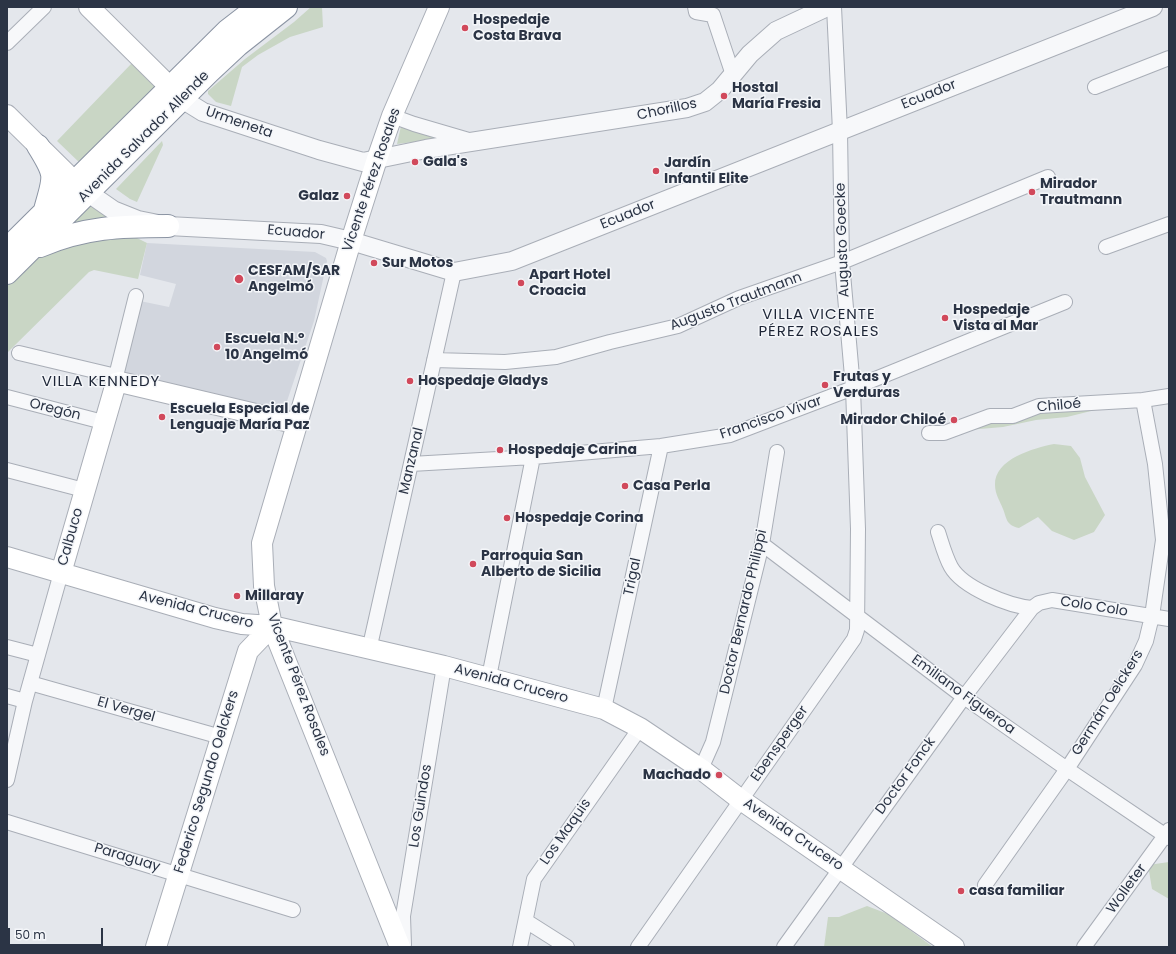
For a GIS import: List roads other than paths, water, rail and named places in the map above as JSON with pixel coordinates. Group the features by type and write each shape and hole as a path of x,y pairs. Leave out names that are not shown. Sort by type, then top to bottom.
{"highway":[{"name":"Avenida Salvador Allende","path":"7,273 30,251 81,188 177,93 228,31 258,7"},
{"name":"Avenida Salvador Allende","path":"177,93 286,7"},
{"path":"38,146 50,167 54,182 44,213"},
{"name":"Avenida Salvador Allende","path":"7,249 44,213 81,188"},
{"path":"30,251 64,236 93,229 137,226 168,226"}],"main road":[{"name":"Urmeneta","path":"89,7 177,93"},
{"name":"Vicente Pérez Rosales","path":"400,947 272,626 264,586 262,543 351,241 377,159 392,116 439,7"},
{"path":"7,115 81,188"},
{"path":"116,379 120,382 298,424"},
{"name":"Calbuco","path":"61,573 116,379"},
{"name":"Avenida Crucero","path":"7,557 215,618 242,624 272,626 369,650 444,666 604,709 640,728 701,769 741,800 954,947"},
{"name":"Federico Segundo Oelckers","path":"156,947 248,652 272,626"}],"street":[{"path":"7,44 44,7"},
{"path":"695,7 696,12 712,15 734,75"},
{"name":"Chorillos","path":"377,159 474,141 687,108 713,97 734,75 750,54 766,38 802,12 827,7"},
{"name":"Augusto Goecke","path":"834,7 840,131 842,262 853,388 858,529 857,617"},
{"name":"Ecuador","path":"81,188 112,210 125,215 168,226 307,232 351,241 454,272 512,261 1153,7"},
{"path":"1095,87 1169,58"},
{"name":"Urmeneta","path":"177,93 203,112 357,161 377,159"},
{"name":"Chorillos","path":"392,116 414,124 474,141"},
{"name":"Augusto Trautmann","path":"434,360 505,362 556,357 575,353 610,342 678,326 739,298 842,262 1048,177"},
{"path":"1106,247 1169,224"},
{"name":"Manzanal","path":"369,650 454,272"},
{"name":"Calbuco","path":"116,379 136,296"},
{"name":"Francisco Vivar","path":"411,464 534,457 661,446 730,434 853,388 1064,302"},
{"path":"19,353 116,379"},
{"name":"Chiloé","path":"929,433 944,433 990,416 1013,416 1039,406 1143,400 1169,396"},
{"name":"Oregón","path":"7,397 103,422"},
{"name":"Germán Oelckers","path":"985,885 1066,769 1135,665 1146,641 1152,616 1163,540 1155,464 1143,400"},
{"name":"Trigal","path":"604,709 661,446"},
{"name":"Doctor Bernardo Philippi","path":"701,769 713,742 762,544 776,452"},
{"path":"488,677 534,457"},
{"path":"7,470 84,490"},
{"path":"938,532 951,568 962,580 978,590 1002,600 1022,607 1032,608"},
{"name":"Emiliano Figueroa","path":"762,544 964,697 1066,769 1168,834"},
{"name":"Calbuco","path":"7,780 25,701 61,573"},
{"name":"Colo Colo","path":"1032,608 1039,603 1052,600 1169,619"},
{"name":"Doctor Fonck","path":"784,947 839,868 964,697 1032,608"},
{"name":"Ebensperger","path":"638,947 854,638 857,630 857,617"},
{"path":"7,647 38,655"},
{"name":"Los Guindos","path":"404,947 403,916 444,666"},
{"name":"El Vergel","path":"30,683 221,737"},
{"path":"7,696 25,701"},
{"name":"Los Maquis","path":"520,947 534,879 640,728"},
{"name":"Paraguay","path":"7,822 293,910"},
{"name":"Wolleter","path":"1084,947 1168,834"},
{"path":"526,921 567,947"}],"place":[{"name":"Hospedaje Costa Brava","path":"465,28"},
{"name":"Hostal María Fresia","path":"724,96"},
{"name":"Gala's","path":"415,162"},
{"name":"Jardín Infantil Elite","path":"656,171"},
{"name":"Mirador Trautmann","path":"1032,192"},
{"name":"Galaz","path":"347,196"},
{"name":"Sur Motos","path":"374,263"},
{"name":"CESFAM/SAR Angelmó","path":"239,279"},
{"name":"Apart Hotel Croacia","path":"521,283"},
{"name":"Hospedaje Vista al Mar","path":"945,318"},
{"name":"Escuela N.º 10 Angelmó","path":"217,347"},
{"name":"Hospedaje Gladys","path":"410,381"},
{"name":"Frutas y Verduras","path":"825,385"},
{"name":"Escuela Especial de Lenguaje María Paz","path":"162,417"},
{"name":"Mirador Chiloé","path":"954,420"},
{"name":"Hospedaje Carina","path":"500,450"},
{"name":"Casa Perla","path":"625,486"},
{"name":"Hospedaje Corina","path":"507,518"},
{"name":"Parroquia San Alberto de Sicilia","path":"473,564"},
{"name":"Millaray","path":"237,596"},
{"name":"Machado","path":"719,775"},
{"name":"casa familiar","path":"961,891"}],"district":[{"name":"VILLA VICENTE PÉREZ ROSALES","path":"819,324"},
{"name":"VILLA KENNEDY","path":"101,382"}]}
